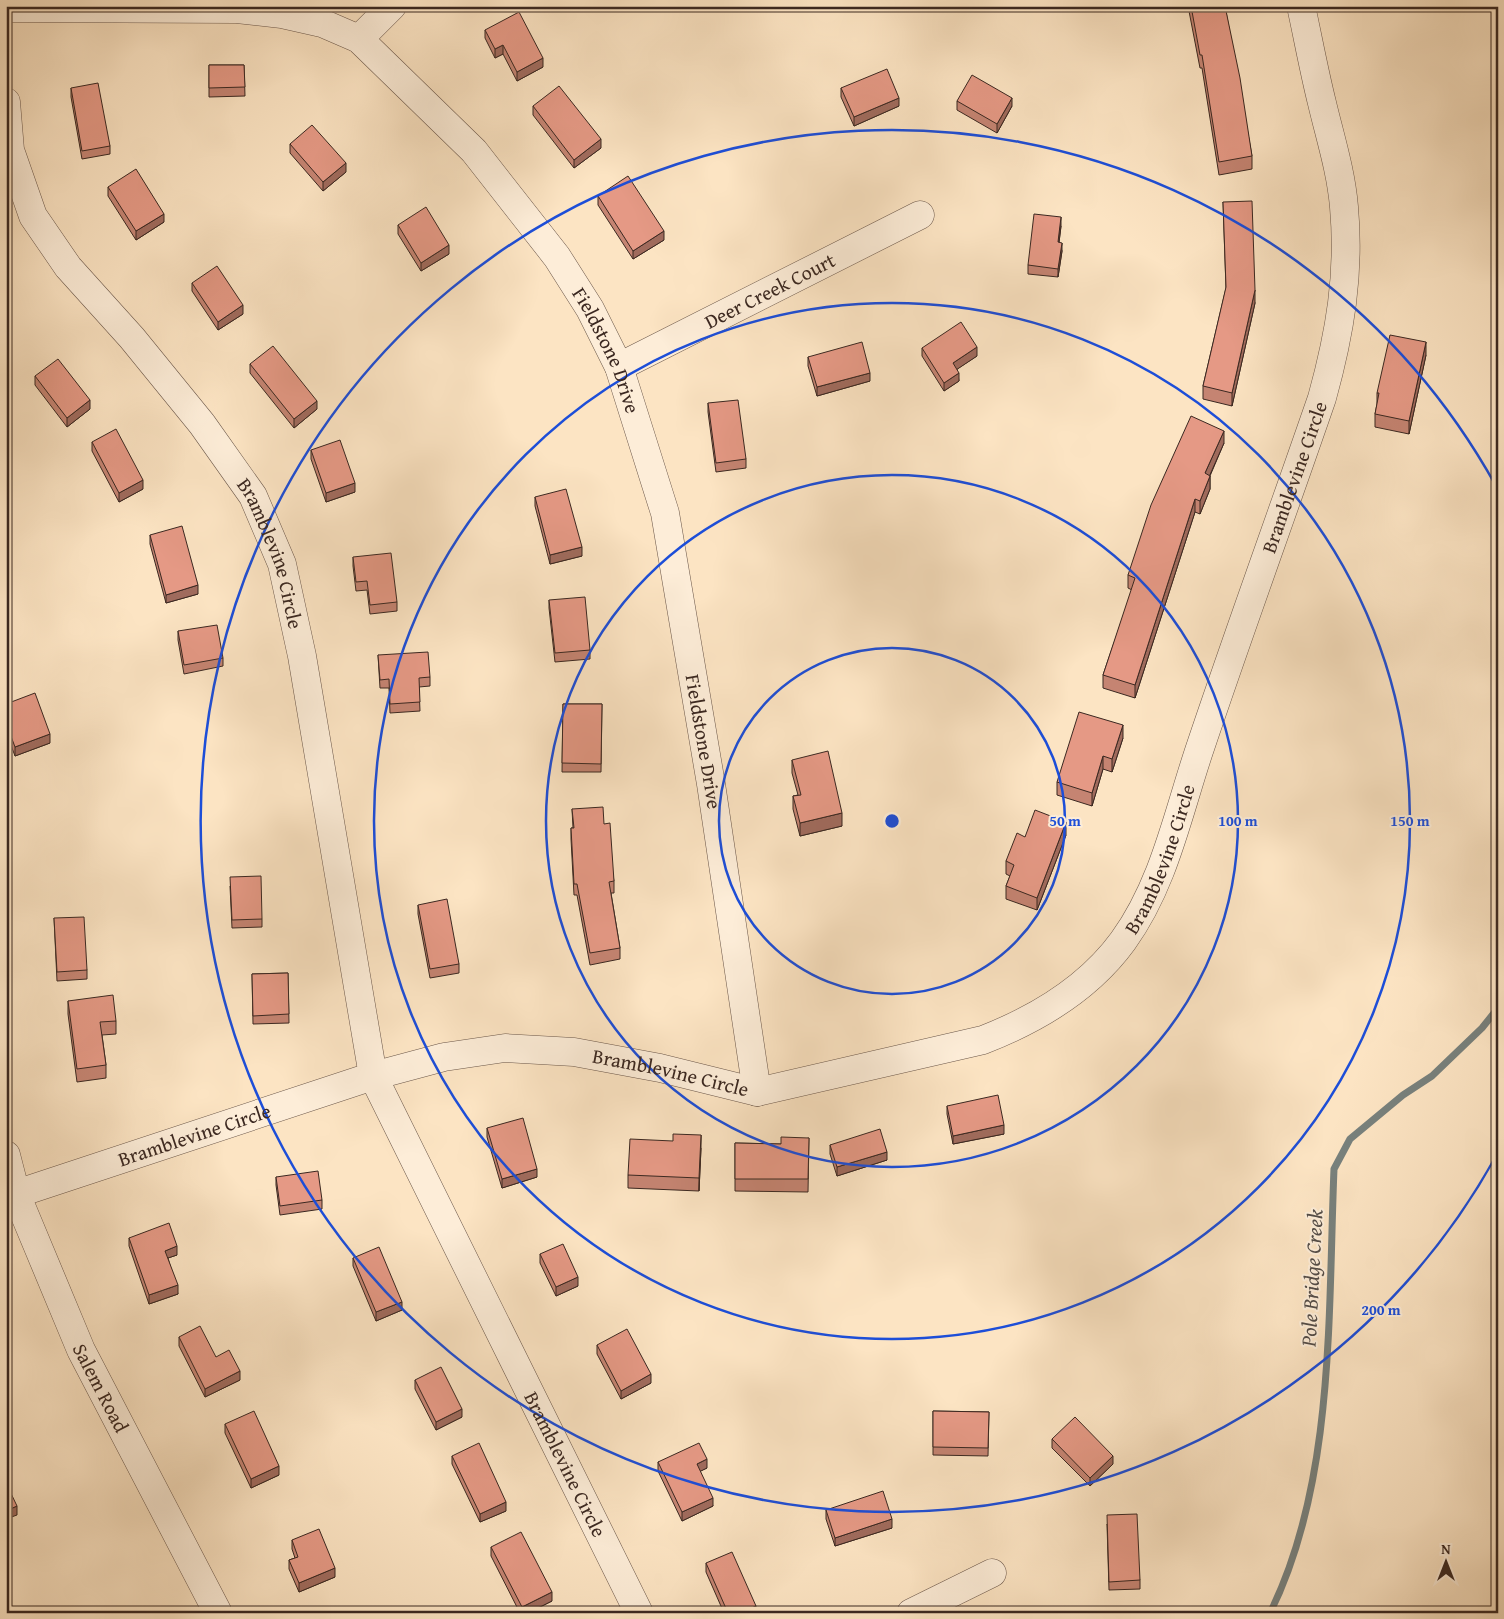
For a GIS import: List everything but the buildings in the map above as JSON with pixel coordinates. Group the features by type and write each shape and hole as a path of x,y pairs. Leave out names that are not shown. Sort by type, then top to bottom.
{"street":[{"path":"359,39 392,6"},
{"name":"Bramblevine Circle","path":"16,1194 372,1076 444,1056 505,1048 574,1052 660,1068 757,1092 983,1040 1015,1028 1053,1007 1100,969 1127,936 1157,883 1200,746 1322,398 1337,343 1346,274 1344,205 1332,138 1322,104 1301,6"},
{"name":"Fieldstone Drive","path":"6,8 237,9 282,14 322,22 359,39 474,151 556,257 590,309 619,367 666,513 711,784 757,1092"},
{"name":"Bramblevine Circle","path":"6,102 10,150 33,216 68,267 132,338 202,424 253,496 282,564 304,665 372,1076 639,1613"},
{"name":"Deer Creek Court","path":"619,367 920,215"},
{"name":"Salem Road","path":"6,1155 16,1194 81,1350 218,1613"},
{"path":"910,1613 992,1573"}],"waterway":[{"name":"Pole Bridge Creek","path":"1270,1613 1291,1562 1307,1509 1317,1453 1324,1396 1328,1338 1334,1169 1350,1139 1403,1095 1432,1076 1482,1028 1498,1008"}]}
